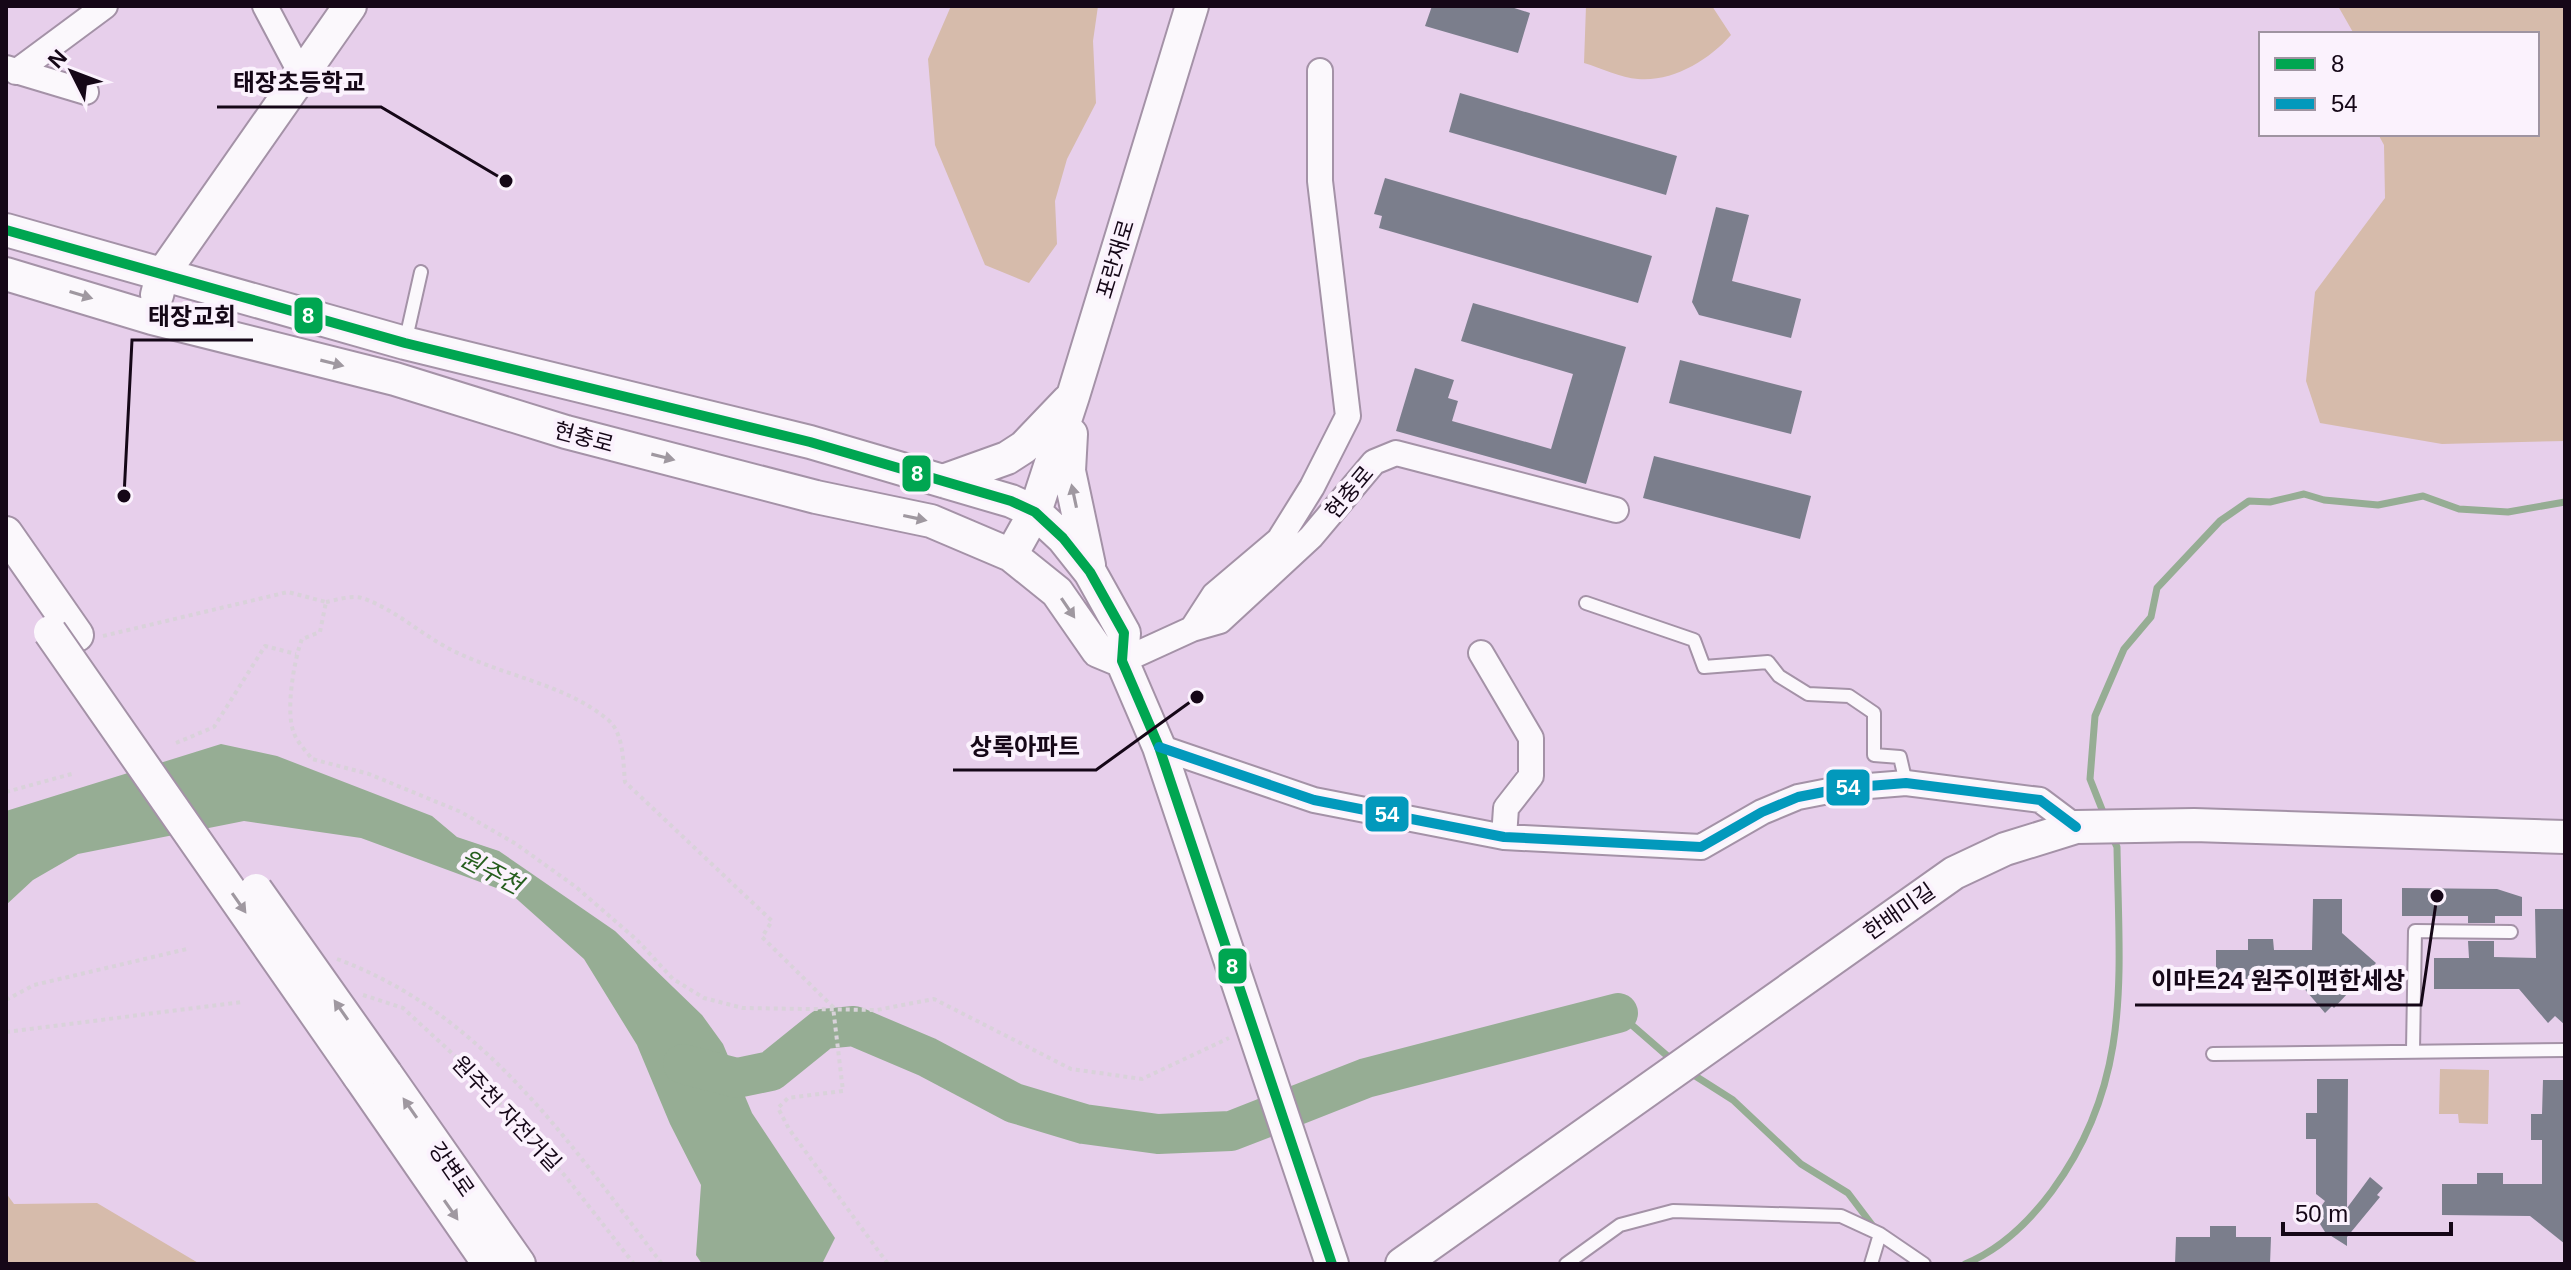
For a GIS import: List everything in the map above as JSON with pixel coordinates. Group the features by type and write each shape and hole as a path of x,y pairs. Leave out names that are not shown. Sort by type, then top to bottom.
{"street":[{"path":"11,70 105,6"},
{"path":"265,6 301,74"},
{"path":"152,318 162,275 350,6"},
{"name":"포란재로","path":"1011,555 1035,512 1192,6"},
{"path":"11,70 86,92"},
{"path":"1192,629 1214,595 1279,540 1312,487 1348,416 1320,181 1320,71"},
{"name":"현충로","path":"6,230 405,343 810,442 1011,501 1035,512 1063,538 1090,572 1124,633 1122,661 1159,747 1332,1264"},
{"name":"현충로","path":"15,277 152,318 395,379 566,432 816,497 931,521 1011,555 1057,592 1098,651 1122,661 1192,629 1220,621 1260,589 1311,537 1374,462 1396,453 1616,510"},
{"path":"395,379 405,343"},
{"path":"943,481 1007,458 1024,447 1073,396"},
{"path":"1073,396 1069,471 1090,572"},
{"path":"6,533 372,1075"},
{"path":"6,569 74,635"},
{"path":"1481,653 1531,738 1531,776 1506,808 1504,837"},
{"path":"1159,747 1314,800 1504,837 1701,847 1762,812 1798,797 1844,788 1906,783 2040,800 2082,827"},
{"name":"한배미길","path":"1402,1264 1728,1030 1954,873 2005,849 2082,827 2194,825 2565,837"},
{"name":"강변로","path":"372,1075 489,1264"},
{"name":"강변로","path":"372,1075 519,1264"}],"lane":[{"path":"405,343 421,272"},
{"path":"1586,603 1694,640 1704,667 1768,662 1779,676 1808,694 1849,696 1874,713 1874,755 1900,757 1906,783"},
{"path":"2413,1050 2415,931 2511,932"},
{"path":"2213,1054 2565,1050"},
{"path":"1566,1264 1620,1225 1673,1211 1841,1216 1880,1234 1924,1264"},
{"path":"1871,1264 1880,1234"}],"path":[{"path":"74,635 288,592 326,602 358,597 407,619 444,646 506,675 571,696 610,721 622,746 625,782 772,921 762,937 833,1007 843,1091 788,1098 778,1108 789,1129 888,1264"},
{"path":"326,602 320,632 302,639 296,654 293,732 312,759 369,774 409,790 461,812 516,844 576,887 637,940 673,979 704,998 743,1008 877,1010 934,999 1071,1069 1142,1079 1256,1035"},
{"path":"176,743 214,727 265,646 296,654"},
{"path":"6,792 75,773"},
{"path":"6,1000 34,985 187,949"},
{"path":"331,957 371,972 449,1020 487,1052 537,1101 662,1264"},
{"name":"원주천 자전거길","path":"357,993 403,1008 468,1068 566,1177 634,1264"},
{"path":"6,1032 242,1002"}],"shaded area":[{"path":"951,6 1098,6 1093,41 1096,103 1067,159 1055,201 1057,244 1029,283 985,265 935,145 928,59"},
{"path":"1586,6 1712,6 1731,35 1712,53 1689,68 1664,77 1631,78 1584,63"},
{"path":"2338,6 2565,6 2565,441 2442,444 2320,423 2306,381 2315,292 2385,198 2384,145 2379,136 2539,136 2539,32 2353,32"},
{"path":"2440,1069 2489,1070 2488,1124 2459,1123 2458,1114 2439,1114"},
{"path":"6,1193 14,1204 97,1203 200,1264 6,1264"}],"water":[{"name":"원주천","path":"221,744 277,756 432,816 457,837 499,851 615,931 702,1015 723,1044 752,1113 835,1238 822,1264 702,1264 696,1255 701,1185 670,1124 637,1045 584,959 510,893 361,838 244,821 78,854 33,880 6,905 6,811"}],"building":[{"path":"1432,6 1508,6 1530,13 1518,53 1425,26"},
{"path":"1460,93 1677,156 1666,195 1449,132"},
{"path":"1385,178 1652,256 1638,303 1379,228 1382,216 1374,214"},
{"path":"1716,207 1749,215 1732,281 1801,299 1791,338 1699,315 1692,302"},
{"path":"1473,303 1626,347 1586,484 1396,431 1415,368 1454,380 1448,398 1458,401 1452,421 1551,449 1573,374 1461,341"},
{"path":"1680,360 1802,391 1791,434 1669,403"},
{"path":"1654,456 1811,496 1800,539 1643,498"},
{"path":"2402,888 2497,889 2522,897 2522,916 2495,916 2495,923 2468,923 2468,916 2402,916"},
{"path":"2313,899 2342,899 2342,933 2376,963 2334,1008 2332,1006 2325,1013 2296,979 2216,979 2216,950 2248,950 2248,939 2273,939 2274,950 2312,950"},
{"path":"2535,909 2565,909 2565,1025 2555,1016 2548,1023 2519,989 2434,989 2434,958 2469,958 2468,941 2494,941 2494,957 2536,958"},
{"path":"2317,1079 2348,1079 2347,1208 2370,1177 2383,1188 2377,1195 2380,1197 2347,1237 2347,1246 2325,1232 2320,1224 2324,1218 2317,1212 2325,1201 2316,1194 2316,1139 2306,1139 2306,1113 2317,1113"},
{"path":"2543,1080 2565,1080 2565,1244 2530,1216 2442,1215 2442,1184 2477,1184 2477,1173 2503,1173 2503,1184 2542,1184 2542,1140 2531,1140 2531,1114 2542,1114"},
{"path":"2210,1226 2236,1226 2236,1237 2271,1237 2270,1264 2175,1264 2176,1237 2210,1237"}],"waterway":[{"path":"2105,817 2090,779 2095,716 2124,649 2151,617 2157,588 2220,521 2249,501 2270,502 2304,494 2324,500 2378,505 2423,496 2459,509 2508,512 2565,502"},
{"path":"1965,1264 1991,1251 2014,1234 2034,1213 2078,1150 2097,1109 2109,1068 2119,983 2117,847 2112,836"},
{"path":"1618,1013 1672,1060"},
{"path":"683,1064 737,1078 771,1071 823,1029 854,1026 927,1057 1014,1103 1084,1124 1158,1134 1231,1131 1366,1078 1618,1013"},
{"path":"1689,1072 1733,1100 1801,1164 1848,1193 1876,1230"}],"transit line":[{"name":"8","path":"6,230 405,343 810,442 1011,501 1035,512 1063,538 1090,572 1124,633 1122,661 1159,747 1332,1264"},
{"name":"54","path":"1159,747 1314,800 1504,837 1701,847 1762,812 1798,797 1844,788 1906,783 2040,800 2076,827"}],"place":[{"name":"태장초등학교","path":"506,181"},
{"name":"태장교회","path":"124,496"},
{"name":"상록아파트","path":"1197,697"},
{"name":"이마트24 원주이편한세상","path":"2437,896"}]}
